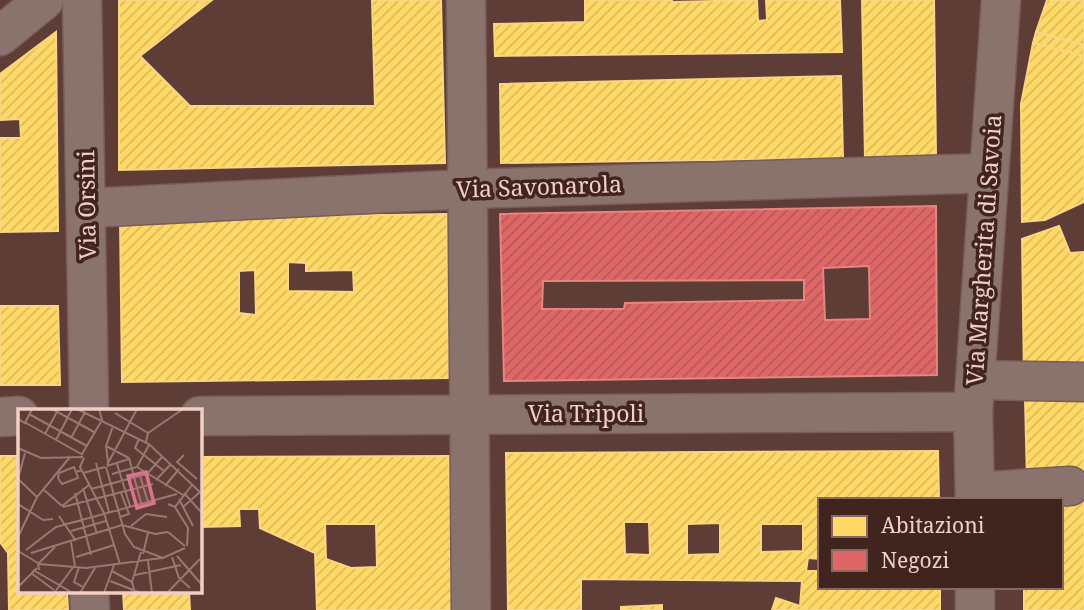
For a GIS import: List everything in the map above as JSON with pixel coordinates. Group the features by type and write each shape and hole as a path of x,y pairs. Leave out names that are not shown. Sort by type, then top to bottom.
{"street":[{"path":"0,36 44,0"},
{"name":"Via Orsini","path":"82,0 88,208 89,409"},
{"path":"466,0 471,610"},
{"name":"Via Margherita di Savoia","path":"975,496 975,396 1001,0"},
{"name":"Via Savonarola","path":"88,208 467,189 989,173"},
{"name":"Via Tripoli","path":"201,416 468,414 975,396 1084,382"},
{"path":"0,416 18,416"},
{"path":"975,496 1070,486"},
{"path":"975,589 975,610"},
{"path":"89,592 90,610"}],"building: Abitazioni":[{"path":"119,0 212,0 140,56 190,106 375,106 372,0 441,0 445,163 119,170"},
{"path":"585,0 757,0 758,21 767,20 766,0 840,0 842,52 495,56 494,24 585,22"},
{"path":"862,0 934,0 936,156 865,158"},
{"path":"1047,0 1084,0 1084,45 1036,32"},
{"path":"56,32 58,231 0,232 0,138 21,138 20,119 0,120 0,74"},
{"path":"1036,32 1084,45 1084,56 1033,43"},
{"path":"1033,43 1084,56 1084,202 1045,220 1022,222 1021,104"},
{"path":"841,76 843,158 501,163 500,84"},
{"path":"447,214 449,378 122,382 120,219","holes":["288,262 306,263 306,271 353,270 354,292 288,291","255,270 256,315 239,313 239,271"]},
{"path":"1059,226 1070,253 1084,252 1084,379 1024,381 1022,239"},
{"path":"0,306 58,306 60,385 0,385"},
{"path":"1084,396 1084,491 1027,481 1025,399"},
{"path":"938,451 939,498 818,498 818,559 808,558 806,571 818,571 818,589 940,589 940,610 772,610 776,598 800,606 802,581 581,579 581,610 508,610 506,453","holes":["624,522 649,522 650,555 625,554","720,523 720,554 687,555 687,524","761,524 803,524 803,551 761,552"]},
{"path":"0,456 18,456 18,592 67,592 68,610 9,610 8,553 0,542"},
{"path":"449,456 452,610 317,610 315,553 260,528 259,509 239,509 240,526 201,527 201,457","holes":["325,524 376,524 377,567 351,568 326,559"]},
{"path":"1084,495 1084,610 1024,610 1024,589 1063,589 1063,500"},
{"path":"123,592 189,592 190,610 124,610"},
{"path":"662,605 662,610 621,610 621,607"}],"building: Negozi":[{"path":"936,206 937,375 504,381 500,214","holes":["869,266 870,319 825,320 823,268","804,280 804,300 625,303 624,309 542,309 543,281"]}]}
